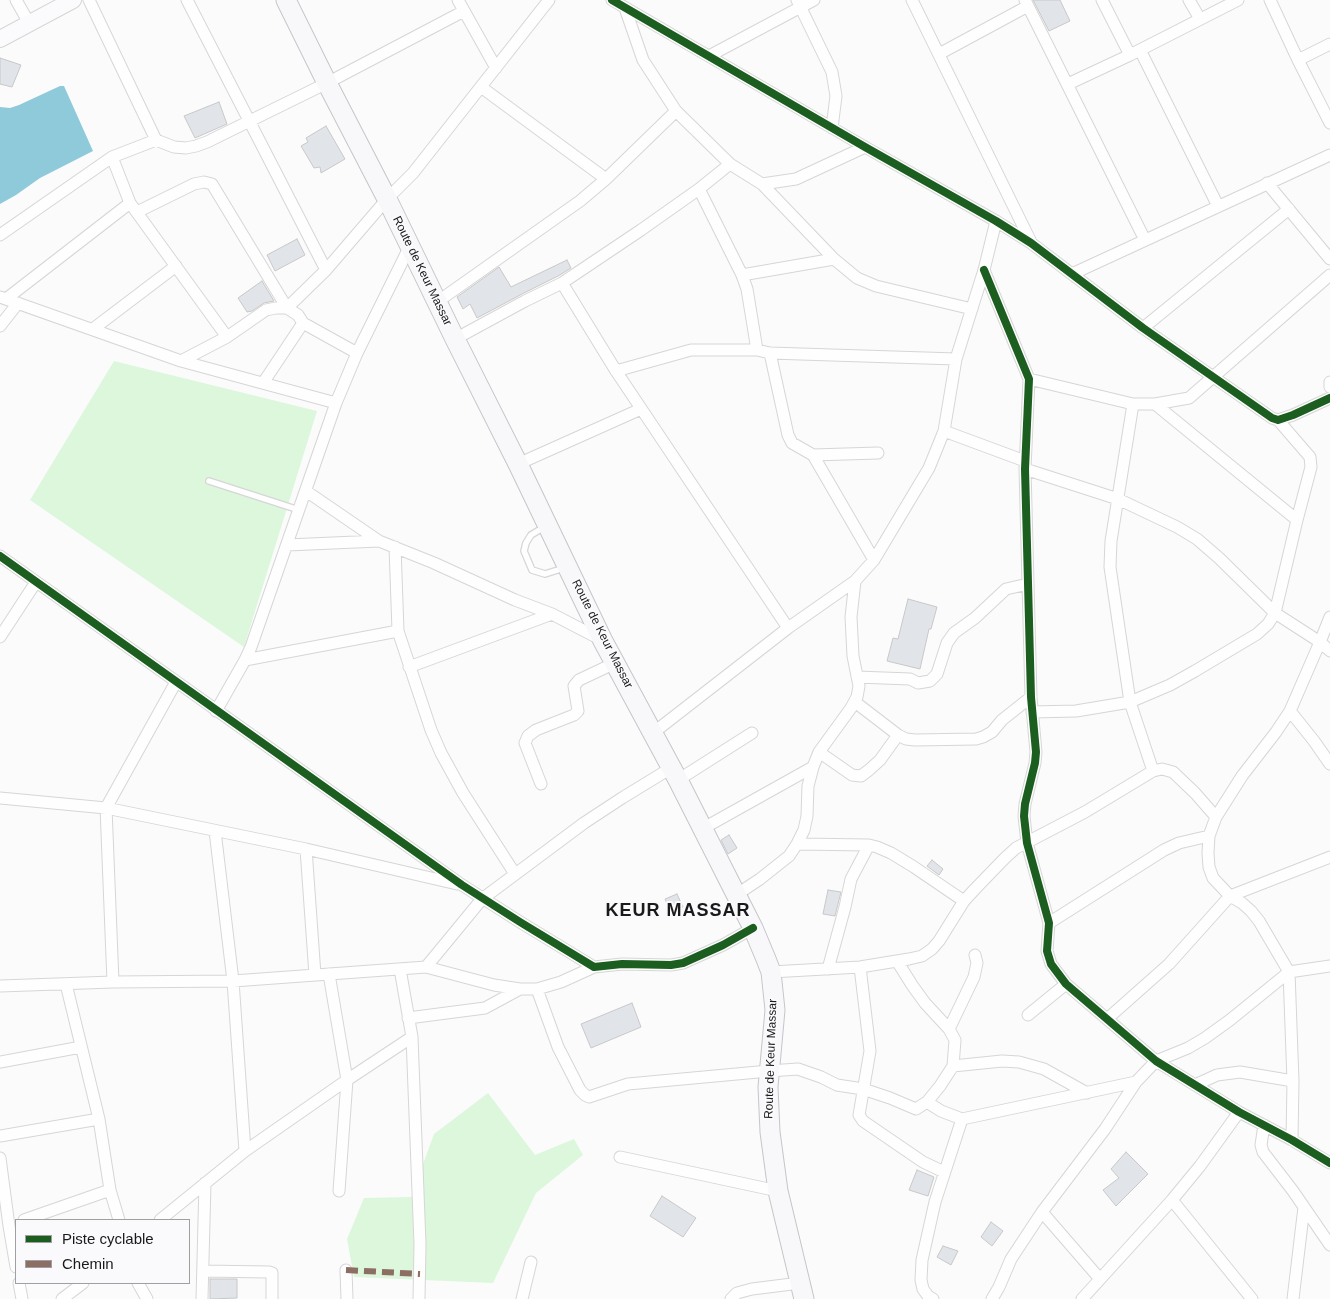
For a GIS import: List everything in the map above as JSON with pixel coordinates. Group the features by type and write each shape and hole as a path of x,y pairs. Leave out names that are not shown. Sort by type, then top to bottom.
{"main road":[{"name":"Route de Keur Massar","path":"286,0 387,199 548,525 603,641 675,774 736,895 771,972 775,1010 769,1071 770,1132 778,1191 802,1291"}],"street":[{"path":"16,0 30,23"},
{"path":"89,0 156,140"},
{"path":"187,0 326,270"},
{"path":"458,0 496,68"},
{"path":"182,361 227,336 266,310 287,308 326,270 387,199 413,173 549,0"},
{"path":"612,0 865,148 996,220 1031,243 1143,328 1272,418 1278,420 1310,457 1312,467 1297,520 1275,613 1268,624 1256,634 1195,671 1170,685 1130,702 1076,711 1032,712"},
{"path":"709,56 798,3 814,0"},
{"path":"912,0 1031,243"},
{"path":"1102,0 1130,55"},
{"path":"1189,0 1200,19"},
{"path":"1068,84 1238,0"},
{"path":"1270,0 1330,123"},
{"path":"0,39 71,1"},
{"path":"798,3 832,72 836,96 832,128"},
{"path":"939,54 1027,3 1145,240"},
{"path":"625,8 643,60 676,111 730,164 762,184 834,259 857,278 876,286 972,309"},
{"path":"0,235 112,157 156,140 174,147 186,148 207,142 327,83 464,11"},
{"path":"1298,60 1330,44"},
{"path":"1140,50 1218,206"},
{"path":"481,87 606,179"},
{"path":"437,302 580,201 606,179 676,111"},
{"path":"762,184 796,179 865,148"},
{"path":"1072,274 1330,155"},
{"path":"112,157 134,208 227,336"},
{"path":"455,339 562,283 700,189 730,164"},
{"path":"3,298 134,208 194,184 204,182 212,184 287,308 298,316 303,323 357,353"},
{"path":"1268,183 1330,259"},
{"path":"700,189 747,289 756,350"},
{"path":"1143,328 1289,209"},
{"path":"653,733 788,628 854,581 874,560 929,468 944,431 956,359 984,270 996,220"},
{"path":"216,711 246,660 336,403 357,353 410,246"},
{"path":"742,275 834,259"},
{"path":"93,329 176,266"},
{"path":"984,270 1029,379 1025,465 1031,697 1036,752 1024,816 1027,843 1049,923 1047,951 1052,964 1066,984 1156,1062 1239,1112 1330,1163"},
{"path":"1029,379 1133,404 1155,404 1189,398 1330,275"},
{"path":"562,283 616,371 788,628"},
{"path":"3,298 182,361 336,403"},
{"path":"0,326 18,303"},
{"path":"263,383 303,323"},
{"path":"616,371 691,350 756,350 770,354 956,359"},
{"path":"770,354 788,435 792,443 813,455 874,560"},
{"path":"1330,382 1330,387"},
{"path":"1278,420 1330,398"},
{"path":"1133,404 1111,541 1110,567 1130,702 1153,770"},
{"path":"1155,404 1297,520"},
{"path":"518,464 641,409"},
{"path":"944,431 1025,465 1118,499 1177,526 1219,558 1275,613 1320,642 1330,651"},
{"path":"813,455 878,453"},
{"path":"306,491 379,541 552,614 603,641"},
{"path":"287,545 379,541"},
{"path":"395,547 398,631 431,730 463,793 515,874"},
{"path":"0,556 462,885 594,967"},
{"path":"736,895 760,879 788,856 797,844 804,830 808,786 813,766 819,752 852,708 857,697 859,686 853,656 851,617 854,581"},
{"path":"0,637 36,582"},
{"path":"857,677 910,679 918,683 930,682 937,674 947,643 954,633 975,618 1006,590 1028,584"},
{"path":"409,667 552,614"},
{"path":"1292,1140 1294,1081 1289,972 1259,921 1251,911 1230,896 1213,878 1209,867 1209,836 1216,817 1242,776 1290,711 1330,617"},
{"path":"246,660 398,631"},
{"path":"541,784 525,743 528,736 536,730 574,716 578,710 574,686 578,680 615,663"},
{"path":"113,982 106,808 176,682"},
{"path":"855,702 906,739 976,739 992,732 1002,720 1031,697"},
{"path":"1290,711 1314,740 1330,764"},
{"path":"426,967 482,898 592,818 752,733"},
{"path":"819,752 852,774 861,776 880,760 898,735"},
{"path":"702,829 813,766"},
{"path":"771,972 860,967 922,956 939,941 964,901 1016,848 1085,812 1153,770 1162,769 1173,772 1216,817"},
{"path":"0,798 106,808 462,885"},
{"path":"215,831 233,981 245,1151"},
{"path":"1049,923 1164,850 1179,843 1209,836"},
{"path":"797,844 868,845 877,847 892,853 964,901"},
{"path":"828,969 851,878 868,845"},
{"path":"306,850 315,975"},
{"path":"1107,1019 1169,964 1230,896 1330,857"},
{"path":"0,986 113,982 233,981 426,967 494,985 520,989 537,989 561,982 594,967 622,964 671,965 683,963 723,945 752,928"},
{"path":"949,1029 974,977 977,963 975,955"},
{"path":"537,989 558,1048 580,1090 589,1097 628,1084 798,1069 837,1085 863,1089 916,1109 927,1102 954,1066 955,1040 949,1029 912,985 897,961"},
{"path":"992,1299 1000,1287 1011,1259 1042,1212 1105,1129 1136,1082 1156,1062 1188,1048 1205,1038 1289,972 1330,966"},
{"path":"860,967 870,1051 859,1115 863,1121 922,1162 944,1172"},
{"path":"400,969 412,1037 420,1236 419,1299"},
{"path":"329,974 347,1080 339,1191"},
{"path":"66,984 99,1119 110,1190 118,1219"},
{"path":"1028,1016 1066,984"},
{"path":"408,1018 485,1008 520,989"},
{"path":"161,1219 245,1151 412,1037"},
{"path":"0,1062 81,1047"},
{"path":"954,1066 1002,1061 1019,1062 1044,1069 1087,1093"},
{"path":"1196,1085 1217,1075 1240,1072 1294,1081"},
{"path":"927,1102 940,1111 962,1119 1136,1082"},
{"path":"1084,1298 1172,1200 1200,1166 1239,1112"},
{"path":"0,1136 99,1119"},
{"path":"933,1299 928,1296 923,1288 921,1280 922,1260 935,1202 962,1119"},
{"path":"1264,1125 1262,1145 1264,1152 1330,1245"},
{"path":"620,1157 778,1191"},
{"path":"0,1158 8,1225 15,1262"},
{"path":"202,1299 205,1183"},
{"path":"27,1219 110,1190"},
{"path":"1172,1200 1252,1299"},
{"path":"1293,1299 1304,1207"},
{"path":"1042,1212 1100,1279"},
{"path":"522,1299 531,1262"},
{"path":"346,1270 347,1299"},
{"path":"202,1271 272,1273 272,1299"},
{"path":"19,1284 22,1299"},
{"path":"62,1299 82,1284"},
{"path":"139,1284 147,1299"},
{"path":"730,1299 738,1293 752,1289 802,1291"}],"lane":[{"path":"209,481 299,510"},
{"path":"548,525 531,535 526,542 524,551 532,570 545,574 568,567"}],"green space":[{"path":"114,361 317,411 244,647 30,500"},
{"path":"488,1093 535,1155 574,1139 583,1155 536,1193 493,1283 354,1277 347,1239 364,1198 411,1197 434,1134"}],"water":[{"path":"60,86 64,86 93,151 40,178 0,204 0,107 10,108 19,105"}],"building":[{"path":"1033,0 1060,0 1070,21 1049,31"},
{"path":"0,58 21,65 12,87 0,84"},
{"path":"219,102 227,124 195,138 184,116"},
{"path":"326,126 345,159 321,173 320,167 314,168 301,146 308,142 306,138"},
{"path":"297,239 305,255 275,271 267,255"},
{"path":"567,260 571,268 477,318 470,304 463,309 457,297 499,267 511,287"},
{"path":"262,281 274,301 264,303 247,312 238,298"},
{"path":"908,599 937,607 931,629 929,629 920,669 887,661 893,638 898,639"},
{"path":"729,835 737,848 728,854 721,840"},
{"path":"932,860 943,869 939,875 927,866"},
{"path":"828,890 841,892 835,916 823,914"},
{"path":"677,894 683,907 671,913 665,899"},
{"path":"632,1003 641,1027 591,1048 581,1024"},
{"path":"1126,1152 1148,1174 1116,1206 1103,1190 1119,1178 1111,1169"},
{"path":"917,1170 934,1177 928,1196 909,1190"},
{"path":"662,1196 696,1218 683,1237 650,1216"},
{"path":"991,1222 1003,1231 992,1246 981,1237"},
{"path":"943,1246 958,1251 951,1265 937,1257"},
{"path":"210,1279 237,1279 237,1298 210,1299"}],"marked path":[{"path":"346,1270 420,1274"}],"cycle path":[{"path":"612,0 1031,243 1143,328 1272,418 1278,420 1293,415 1330,398"},
{"path":"984,270 1029,379 1025,469 1031,697 1036,752 1024,816 1027,843 1049,923 1047,951 1051,964 1066,984 1156,1061 1239,1112 1330,1163"},
{"path":"0,556 462,885 594,967 622,964 671,965 683,963 723,945 753,928"}],"district":[{"name":"KEUR MASSAR","path":"678,911"}]}
